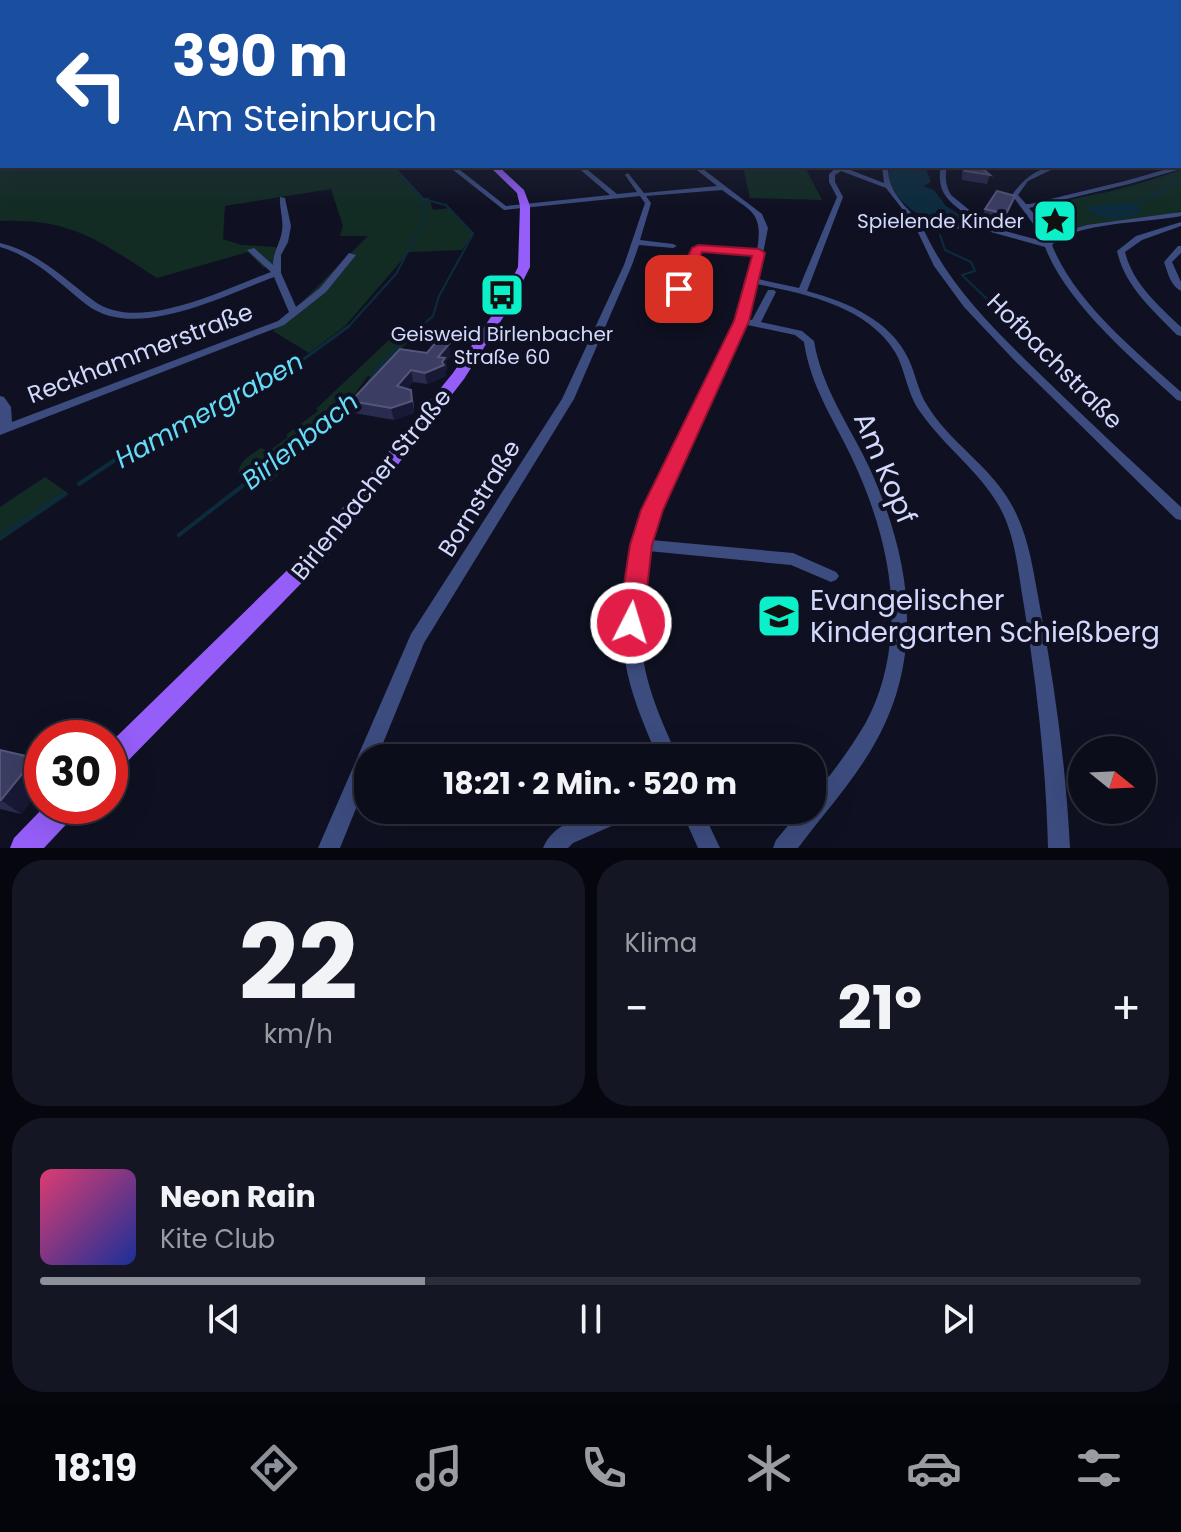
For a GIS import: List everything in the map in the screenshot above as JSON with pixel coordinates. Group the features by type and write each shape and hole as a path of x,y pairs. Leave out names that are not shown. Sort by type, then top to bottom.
{"main road":[{"path":"495,168 521,192 525,206"},
{"name":"Birlenbacher Straße","path":"128,743 317,554 459,376 521,278 526,257 525,206"},
{"path":"24,848 47,824"}],"street":[{"path":"454,168 504,208 720,188"},
{"path":"581,168 615,196"},
{"path":"697,168 720,188 749,206 764,222 748,322"},
{"path":"803,290 840,197 832,182 832,174 837,168 888,187"},
{"path":"885,168 883,177 888,187"},
{"path":"943,168 942,186 951,200 987,229"},
{"path":"1052,168 1026,180 1016,192 1021,204 1043,227 1059,233"},
{"path":"1021,204 1041,206 1072,196 1120,187 1178,168"},
{"path":"628,175 645,194"},
{"name":"Hofbachstraße","path":"888,187 917,223 926,247 964,301 1051,392 1181,515"},
{"name":"Bornstraße","path":"329,848 417,639 568,399 635,242 648,203 645,194"},
{"path":"277,273 277,255 287,226 282,198"},
{"path":"1048,245 1059,233 1075,228 1179,219"},
{"path":"1179,219 1139,238 1121,251 1123,265 1134,281 1181,333"},
{"path":"917,223 987,229 1048,245"},
{"path":"635,242 673,246"},
{"path":"0,245 19,250 38,261 95,306 127,317 173,308 277,273"},
{"path":"1048,245 1052,259 1107,327 1181,398"},
{"path":"679,289 698,248 759,253"},
{"path":"1181,248 1168,262 1181,288"},
{"path":"251,250 277,273"},
{"name":"Reckhammerstraße","path":"3,429 268,328 294,313 323,290 352,255"},
{"name":"Reckhammerstraße","path":"277,273 294,313"},
{"path":"753,281 803,290 848,309 888,337 901,353 922,407 992,486 1012,518 1022,550 1039,643 1058,805 1059,848"},
{"path":"662,744 645,703 634,661 631,623 641,545 662,487 748,322 771,292"},
{"name":"Am Kopf","path":"748,322 798,333 809,341 814,375 862,465 886,528 901,601 895,668 874,725 784,848"},
{"path":"0,399 5,407 3,429"},
{"path":"641,545 793,559 831,576"},
{"path":"562,844 599,824"},
{"path":"698,824 709,848"}],"green space":[{"path":"0,168 396,168 424,198 429,198 433,210 450,208 474,233 462,250 409,252 345,326 309,353 273,331 368,236 340,236 343,226 331,189 225,206 223,239 241,245 276,247 279,264 264,268 248,252 157,278 84,234 47,223 0,221"},
{"path":"743,168 806,169 822,200 750,198"},
{"path":"1181,170 1181,211 1148,220 1057,229 1042,224 1036,217 1067,201"},
{"path":"415,336 395,354 382,379 368,376 341,413 345,415 270,482 238,474 246,459 261,448 269,451 318,411 316,409 391,338 405,340"},
{"path":"45,477 69,494 0,541 0,507"}],"water":[{"path":"926,168 931,182 923,186 934,190 946,206 964,218 939,221 915,212 896,194 888,171"},
{"path":"1128,202 1140,206 1140,213 1111,218 1097,215 1085,207"}],"building":[{"path":"965,168 981,168 990,175 965,171"},
{"path":"997,191 1015,196 1006,214 985,209"},
{"path":"436,342 449,344 438,357 445,358 442,362 444,365 425,373 411,370 397,386 411,390 412,401 391,408 351,401 400,349 427,353"},
{"path":"0,750 24,755 24,772 0,800"}],"waterway":[{"name":"Birlenbach","path":"395,168 423,199"},
{"path":"1136,203 1166,190 1170,183 1181,181"},
{"name":"Birlenbach","path":"423,199 446,205 473,234 439,296 433,316 426,322"},
{"name":"Hammergraben","path":"423,199 424,218"},
{"name":"Hammergraben","path":"348,326 396,274 424,221"},
{"path":"940,235 945,250 971,262 975,271 962,275 987,299"},
{"path":"1013,323 1018,326"},
{"name":"Hammergraben","path":"118,458 282,375 348,326"},
{"name":"Birlenbach","path":"365,387 383,361 409,336"},
{"path":"1040,344 1063,362"},
{"name":"Birlenbach","path":"278,458 352,401"},
{"name":"Birlenbach","path":"179,535 281,456"},
{"name":"Hammergraben","path":"79,484 118,458"},
{"name":"Hammergraben","path":"0,537 64,494"}],"place":[{"name":"Spielende Kinder","path":"1055,221"},
{"name":"Geisweid Birlenbacher Straße 60","path":"502,295"},
{"name":"Evangelischer Kindergarten Schießberg","path":"779,616"}],"route":[{"path":"631,623 641,545 652,510 741,321 759,253 698,248 679,289"}]}
